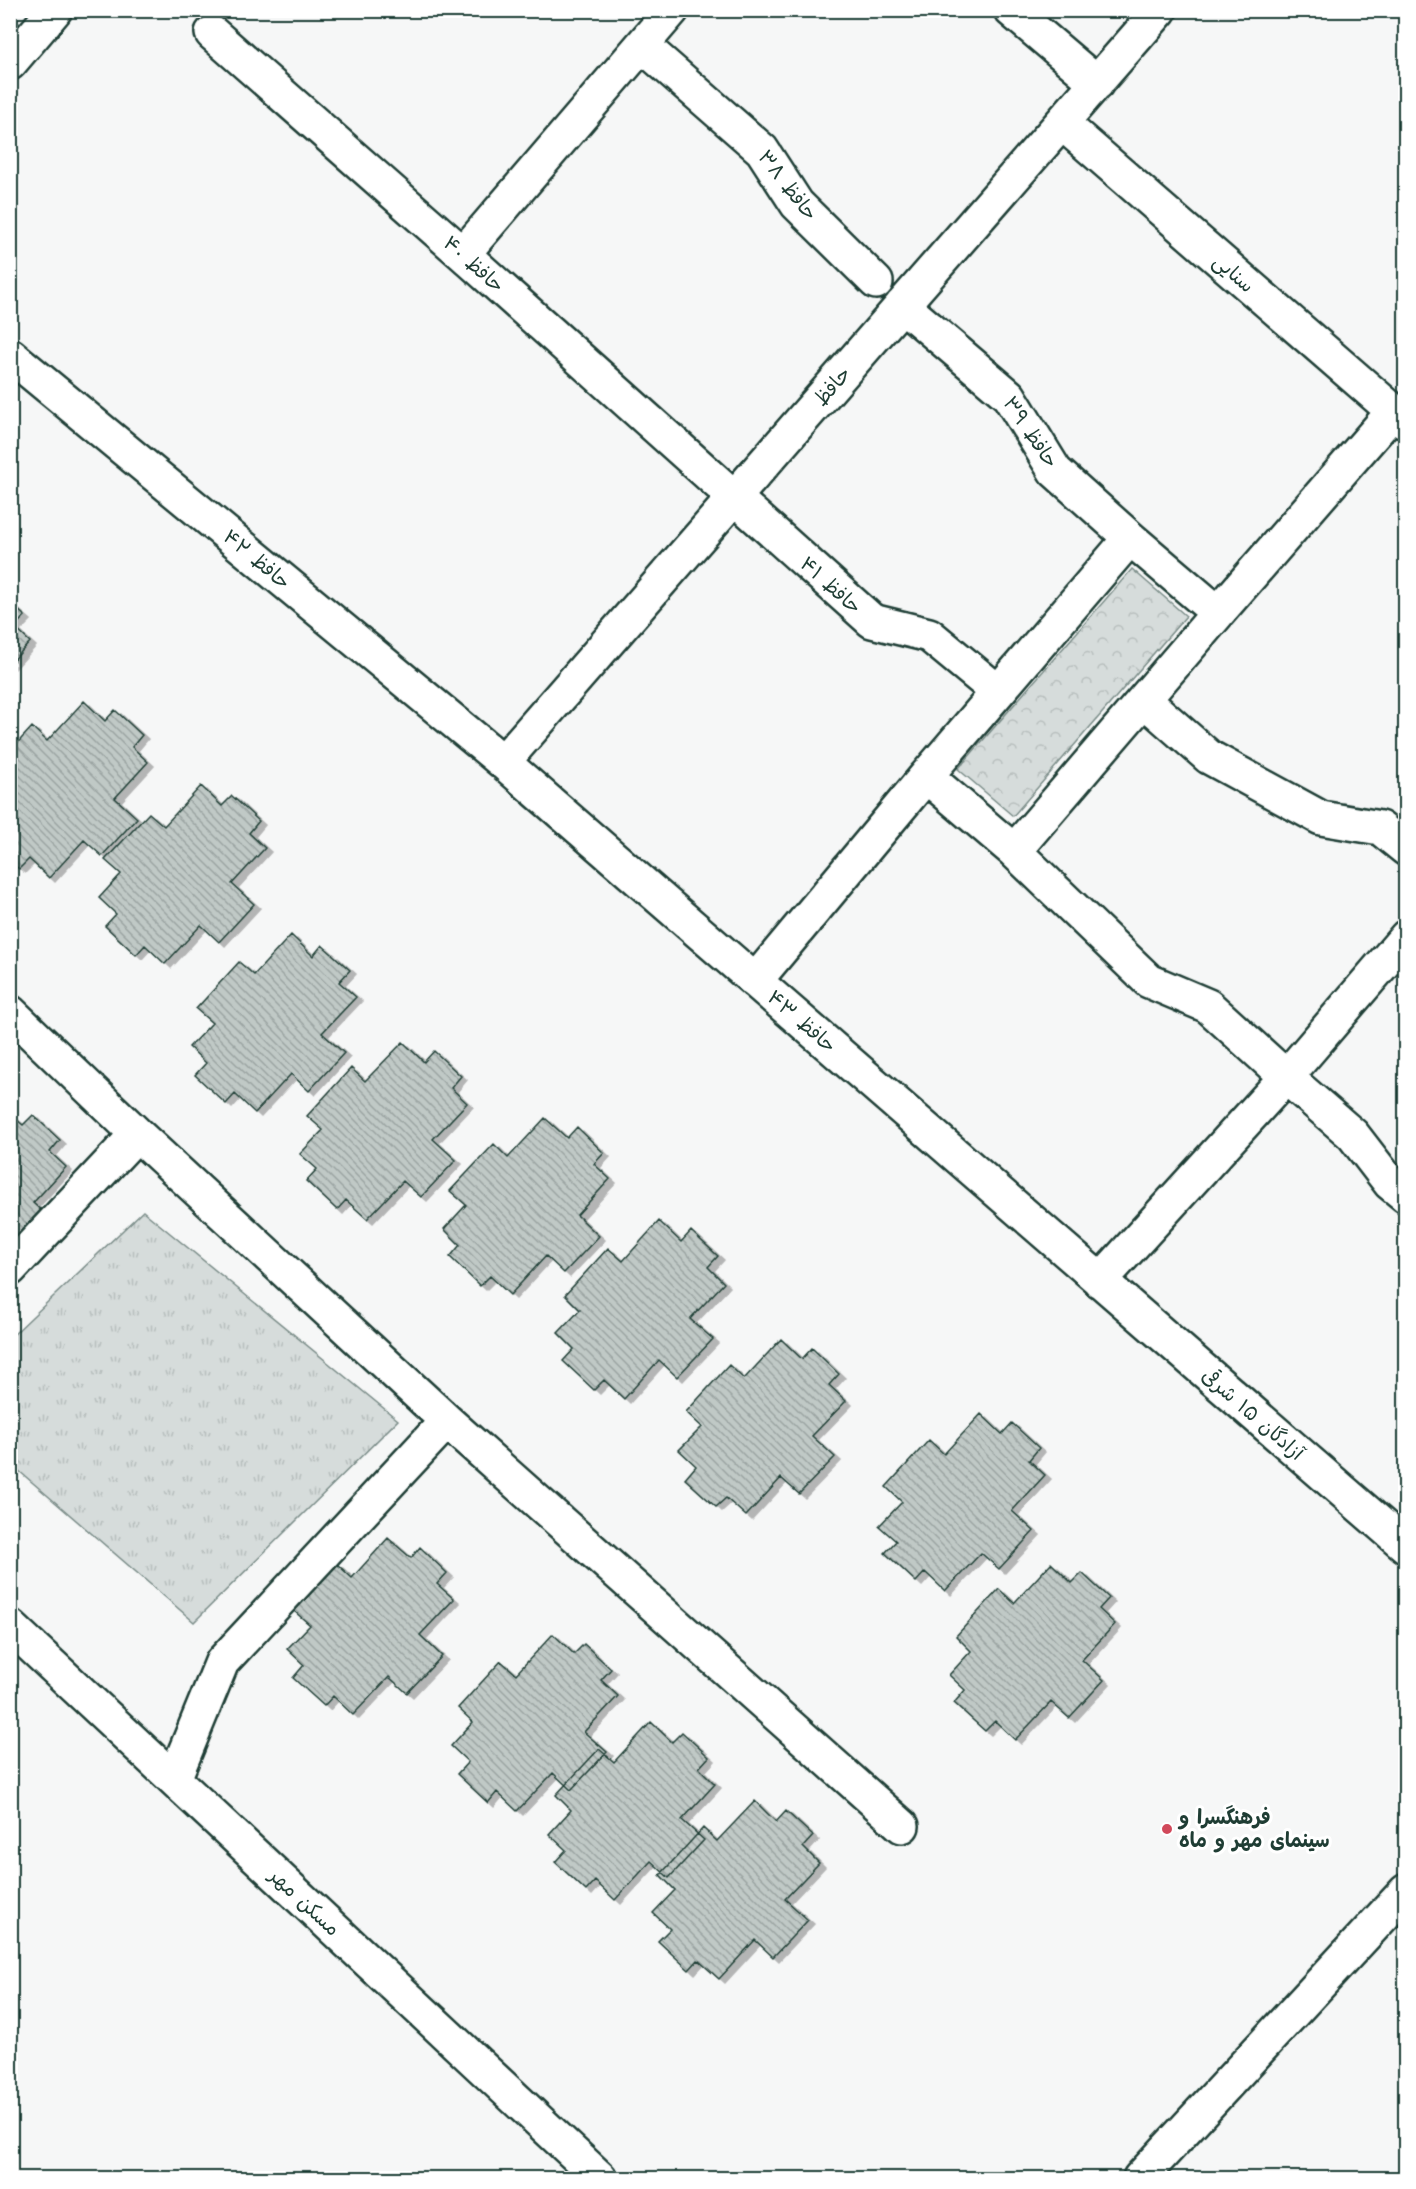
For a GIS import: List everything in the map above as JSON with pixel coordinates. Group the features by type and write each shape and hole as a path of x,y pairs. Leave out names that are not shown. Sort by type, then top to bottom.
{"street":[{"path":"16,57 56,10"},
{"path":"463,254 672,10"},
{"path":"1011,10 1097,83"},
{"name":"حافظ","path":"503,762 1160,10"},
{"name":"حافظ ۴۰","path":"212,33 463,254 734,498"},
{"name":"حافظ ۳۸","path":"642,45 762,150 797,204 876,282"},
{"name":"سنایی","path":"1062,123 1399,417"},
{"name":"حافظ ۳۹","path":"902,305 1009,396 1055,471 1218,613"},
{"name":"حافظ ۴۲","path":"10,355 503,762"},
{"path":"1014,851 1218,613 1399,417"},
{"name":"حافظ ۴۱","path":"734,498 872,621 929,635 998,692"},
{"path":"755,981 1130,537"},
{"path":"1144,700 1209,757 1321,818 1380,828 1406,849"},
{"name":"حافظ ۴۳","path":"503,762 1100,1281"},
{"path":"926,776 1014,851 1149,981 1208,1006 1353,1135 1390,1183 1406,1196"},
{"path":"1100,1281 1286,1077 1406,937"},
{"path":"10,1012 137,1134 447,1421 902,1826"},
{"path":"10,1269 137,1134"},
{"name":"آزادگان ۱۵ شرقی","path":"1100,1281 1406,1546"},
{"path":"174,1779 222,1662 447,1421"},
{"name":"مسکن مهر","path":"10,1626 600,2178"},
{"path":"1140,2178 1406,1891"}],"green space":[{"path":"1132,569 1186,616 1013,816 958,769"},
{"path":"143,1211 398,1420 194,1622 11,1464 11,1337"}],"building":[{"path":"10,603 25,616 14,627 30,642 10,664"},
{"path":"84,701 105,721 115,710 142,735 132,747 148,762 115,798 137,818 102,856 84,840 49,878 29,859 19,869 10,861 10,751 32,727 47,741"},
{"path":"201,786 222,806 232,796 259,821 249,833 265,848 232,884 254,904 219,942 201,925 165,964 145,945 136,955 105,926 116,914 99,898 121,874 105,860 149,813 164,826"},
{"path":"291,935 313,956 322,945 350,970 339,982 356,997 322,1033 344,1053 309,1091 291,1074 255,1113 235,1094 226,1104 195,1075 206,1063 189,1047 212,1023 196,1009 239,962 254,975"},
{"path":"403,1042 424,1062 434,1051 461,1076 451,1088 467,1103 433,1139 456,1160 421,1197 403,1181 367,1219 346,1200 337,1210 306,1181 317,1169 300,1154 323,1130 307,1116 351,1068 365,1081"},
{"path":"10,1114 23,1125 33,1115 60,1140 50,1152 66,1167 33,1203 55,1223 10,1253"},
{"path":"545,1118 567,1138 577,1127 604,1153 594,1164 610,1179 577,1215 599,1236 564,1273 546,1256 510,1295 490,1276 480,1286 450,1257 460,1245 444,1229 466,1205 450,1191 494,1144 508,1158"},
{"path":"659,1221 681,1242 691,1231 718,1256 708,1267 724,1283 690,1319 713,1339 677,1377 659,1360 624,1399 604,1380 594,1390 563,1361 574,1349 558,1333 580,1310 565,1295 608,1248 623,1261"},
{"path":"781,1339 802,1359 812,1348 839,1374 829,1385 846,1401 812,1436 835,1457 799,1494 781,1478 746,1516 726,1498 716,1507 685,1479 696,1466 679,1450 702,1427 686,1412 729,1365 744,1379"},
{"path":"981,1414 1002,1434 1012,1423 1039,1448 1029,1460 1045,1475 1012,1511 1034,1531 999,1569 981,1553 945,1591 925,1572 916,1582 885,1553 896,1541 879,1526 902,1502 886,1487 929,1440 944,1454"},
{"path":"388,1538 411,1558 420,1547 447,1573 437,1584 454,1599 420,1635 442,1656 407,1693 389,1677 353,1715 333,1696 324,1706 293,1678 304,1665 287,1649 310,1625 294,1611 337,1564 352,1578"},
{"path":"1051,1563 1072,1583 1082,1573 1109,1598 1099,1609 1115,1624 1082,1660 1104,1680 1069,1718 1051,1702 1015,1740 995,1721 985,1731 954,1703 965,1690 949,1675 971,1651 956,1636 999,1589 1014,1603"},
{"path":"553,1634 574,1654 584,1644 611,1669 601,1680 618,1696 584,1732 607,1752 571,1790 553,1773 517,1811 497,1792 488,1803 457,1774 468,1762 451,1746 473,1722 458,1708 501,1661 516,1674"},
{"path":"651,1722 672,1742 682,1732 709,1757 699,1768 715,1784 682,1820 704,1840 669,1878 651,1861 615,1900 595,1881 586,1891 555,1862 566,1850 549,1834 571,1810 556,1795 599,1749 614,1762"},
{"path":"755,1801 776,1822 786,1811 813,1836 803,1847 819,1863 785,1899 808,1920 773,1957 755,1940 719,1979 698,1960 689,1970 658,1941 670,1929 653,1913 675,1890 660,1875 703,1828 717,1841"}],"place":[{"name":"فرهنگسرا و سینمای مهر و ماه","path":"1167,1829"}]}
